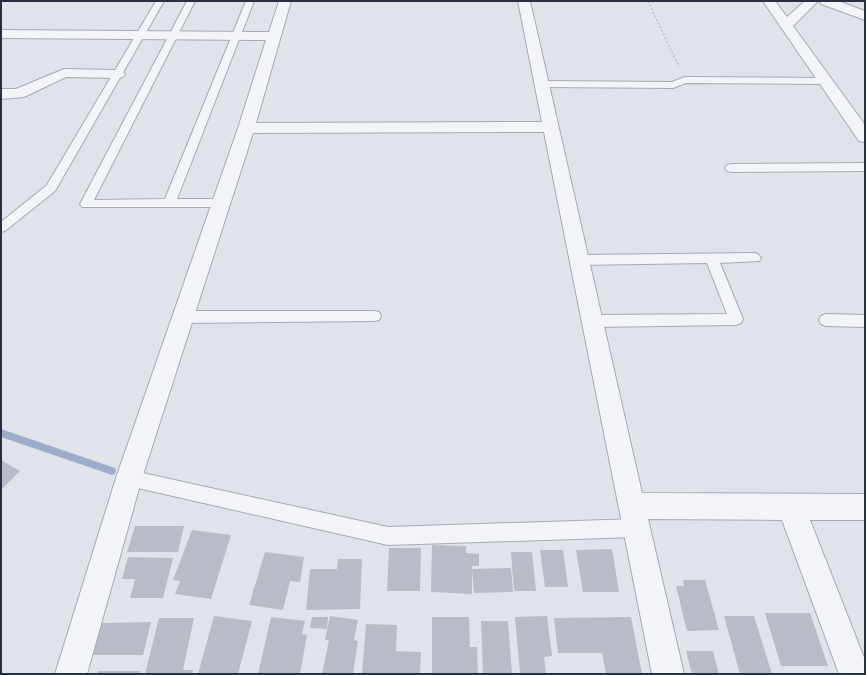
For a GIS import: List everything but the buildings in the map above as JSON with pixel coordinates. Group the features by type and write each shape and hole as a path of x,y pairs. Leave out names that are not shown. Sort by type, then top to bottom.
{"street":[{"path":"71,674 129,478 246,128 285,1"},
{"path":"524,1 668,674"},
{"path":"769,1 864,134"},
{"path":"786,25 812,1"},
{"path":"826,1 865,16"},
{"path":"1,34 274,36"},
{"path":"1,94 19,94 64,73 118,74"},
{"path":"246,128 551,127"},
{"path":"634,517 791,507 865,508"},
{"path":"791,507 855,674"}],"lane":[{"path":"1,228 51,188 160,1"},
{"path":"192,1 86,204 220,203"},
{"path":"169,204 250,1"},
{"path":"542,84 673,85 685,80 825,81"},
{"path":"731,168 865,167"},
{"path":"579,260 754,258"},
{"path":"592,321 736,319 712,259"},
{"path":"183,317 374,316"},
{"path":"826,320 865,321"},
{"path":"129,478 388,536 634,517"}],"path":[{"path":"648,1 685,80"}],"waterway":[{"path":"1,433 112,471"}]}
